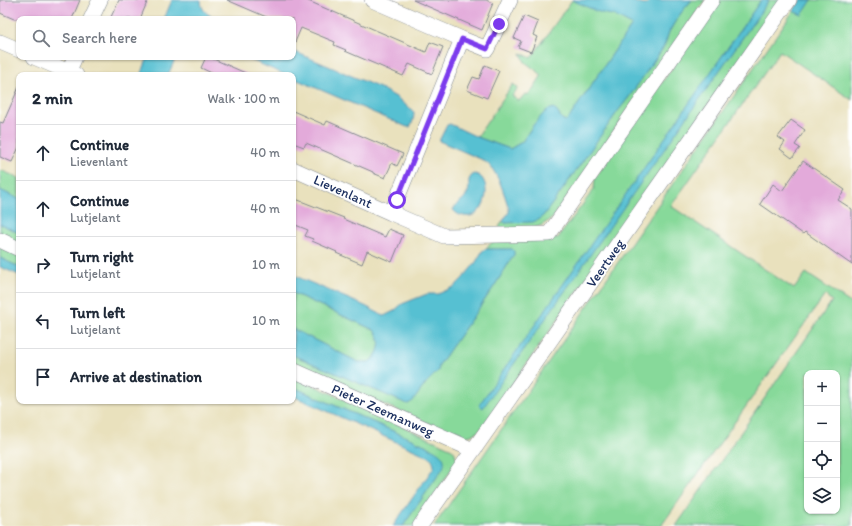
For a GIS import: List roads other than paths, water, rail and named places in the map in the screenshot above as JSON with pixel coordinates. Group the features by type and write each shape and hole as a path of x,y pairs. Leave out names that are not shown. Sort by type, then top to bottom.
{"street":[{"path":"92,16 100,0"},
{"path":"372,0 487,49 510,0"},
{"path":"394,0 414,18"},
{"name":"Lievenlant","path":"296,170 444,236 549,234 712,0"},
{"name":"Veertweg","path":"420,526 789,0"},
{"path":"391,213 462,39"},
{"path":"0,42 16,49"},
{"path":"40,60 66,72"},
{"path":"71,72 74,60"},
{"path":"0,240 16,248"},
{"name":"Pieter Zeemanweg","path":"296,371 473,450"}],"water":[{"path":"172,0 201,0 204,10 213,16 165,16"},
{"path":"572,0 629,0 644,5 650,0 692,0 682,11 669,32 663,48 543,216 533,222 505,223 503,221 509,212 509,209 503,189 493,169 483,160 439,141 447,125 450,124 477,137 510,149 522,142 534,124 547,110 554,108 563,120 567,121 632,25 613,15 596,11"},
{"path":"761,0 769,0 483,408 479,405"},
{"path":"801,0 812,0 802,15 793,11"},
{"path":"296,52 380,88 396,97 414,112 413,120 410,127 407,127 296,79 296,72 279,72 251,60 296,60"},
{"path":"147,60 175,60 169,72 142,72"},
{"path":"474,174 480,177 484,182 486,197 483,205 478,211 472,215 464,216 453,210 468,192 469,180"},
{"path":"0,190 16,198 16,232 0,224"},
{"path":"512,249 514,251 514,255 493,288 439,365 438,371 426,383 413,401 408,404 296,356 296,331 358,362 369,362 374,358 379,349 380,342 374,330 296,294 296,276 365,306 384,316 394,311 402,304 427,294 438,294 454,287 476,262 483,250"},
{"path":"0,258 16,266 16,274 0,267"},
{"path":"296,388 427,446 443,457 443,468 403,526 393,526 434,467 430,457 296,397"}]}
